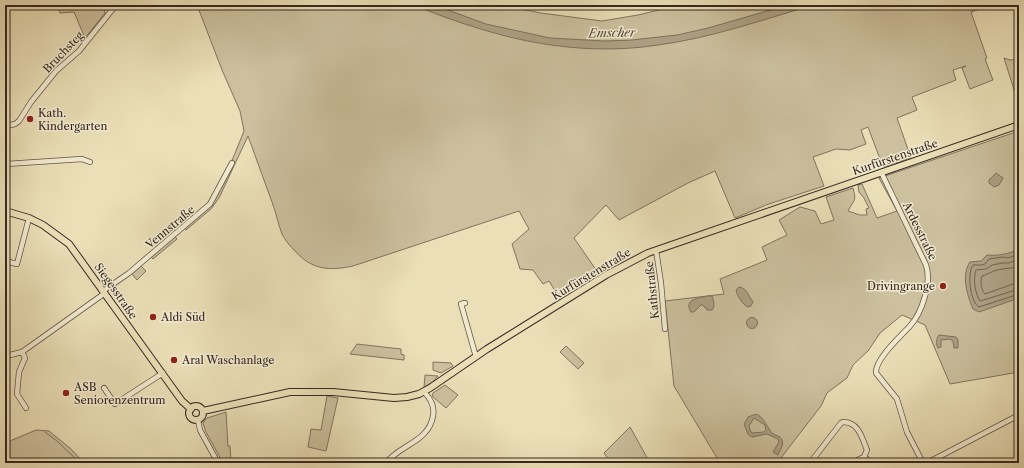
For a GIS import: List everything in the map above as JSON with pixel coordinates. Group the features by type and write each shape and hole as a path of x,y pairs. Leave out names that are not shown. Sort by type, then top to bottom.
{"main road":[{"path":"5,110 5,187"},
{"name":"Kurfürstenstraße","path":"191,409 194,406 198,406 204,411 290,392 333,392 394,398 407,397 424,392 476,357 611,272 640,257 656,250 1019,125"},
{"name":"Siegesstraße","path":"5,211 43,224 69,244 182,401 191,409"},
{"path":"191,409 189,413 190,417 194,420 198,420 202,417 204,411"}],"street":[{"name":"Bruchsteg","path":"6,126 16,124 19,121 31,102 56,71 82,48 116,5"},
{"path":"6,164 82,158 90,162"},
{"name":"Vennstraße","path":"5,354 10,355 22,352 129,273 210,204 232,163"},
{"name":"Ardesstraße","path":"881,172 926,265 928,279 926,293 918,314 911,326 896,340 877,365 876,373 897,399 907,432 923,463"},
{"path":"5,261 17,264 29,218"},
{"name":"Kathstraße","path":"656,250 661,283 665,329"},
{"path":"465,303 461,304 476,357"},
{"path":"22,352 25,358 20,372 17,394 26,408"},
{"path":"104,388 115,404 162,373"},
{"path":"386,463 392,456 421,437 429,428 433,417 433,404 424,392"},
{"path":"927,463 1019,415"},
{"path":"198,420 202,433 218,463"},
{"path":"810,463 843,422 854,425 858,430 867,450 864,457 851,463"},
{"path":"864,457 872,463"}],"shaded area":[{"path":"57,5 103,5 105,13 85,38 74,12 60,13"},
{"path":"197,5 501,5 541,13 602,21 638,15 679,5 992,5 971,12 993,80 970,89 962,68 966,66 953,70 956,80 912,97 917,110 897,118 911,158 883,167 868,127 861,130 866,144 850,150 836,149 813,157 824,186 766,205 735,218 715,171 688,183 619,220 606,205 574,238 599,274 560,299 549,281 543,284 533,270 520,269 512,244 529,229 519,211 353,266 344,268 321,268 308,262 291,247 282,234 248,136 219,198 211,209 186,230 185,227 206,209 231,163 244,131 240,111 222,70"},
{"path":"1004,58 1010,60 1019,59 1019,96 1016,96"},
{"path":"1019,131 1019,372 950,384 925,325 902,315 880,333 868,351 853,365 847,378 827,393 821,406 777,463 720,463 674,386 665,301 724,294 720,279 767,260 762,247 787,235 779,220 800,207 815,211 821,224 834,220 826,197 853,188 855,198 848,211 860,215 867,215 866,209 869,208 859,192 858,185 862,184 877,218 897,211 879,178"},
{"path":"174,236 177,239 153,259 150,256"},
{"path":"141,266 146,271 137,280 132,274"},
{"path":"357,344 401,349 401,354 404,355 404,360 350,354"},
{"path":"566,346 584,363 578,369 560,352"},
{"path":"433,362 451,363 453,366 441,373 433,370"},
{"path":"425,375 438,376 432,383 424,387"},
{"path":"445,385 458,395 446,408 432,396 433,393"},
{"path":"327,396 338,398 326,451 308,447 311,429 321,430"},
{"path":"226,412 228,446 230,446 231,463 223,463 206,432 203,423 207,418"},
{"path":"630,427 650,463 611,463 604,453"},
{"path":"36,430 49,431 71,449 84,463 5,463 5,443"}],"water":[{"path":"413,5 434,5 486,24 550,38 605,41 632,40 677,35 708,28 788,5 813,5 736,28 678,42 636,48 592,49 548,45 505,36"},
{"path":"996,173 1003,178 999,185 994,187 989,183 989,180"},
{"path":"1019,249 1019,298 979,312 973,309 965,279 967,267 970,262 981,261 987,255 1003,254"},
{"path":"739,287 748,293 753,302 751,306 746,306 740,300 736,290"},
{"path":"712,296 713,299 714,305 712,310 707,310 703,305 701,305 694,312 691,312 689,308 690,302"},
{"path":"750,318 754,318 756,319 756,327 750,328 747,325 747,321"},
{"path":"939,335 956,337 958,340 958,348 954,348 953,341 950,339 941,340 941,347 938,348 937,338"},
{"path":"756,414 763,420 772,433 781,438 782,448 778,455 773,452 779,442 778,439 767,434 752,437 748,434 744,424 748,417","holes":["754,418 765,425 766,430 764,432 752,433 749,426"]}],"waterway":[{"path":"45,432 57,441 80,463"}],"place":[{"name":"Kath. Kindergarten","path":"30,119"},
{"name":"Drivingrange","path":"943,286"},
{"name":"Aldi Süd","path":"153,317"},
{"name":"Aral Waschanlage","path":"174,360"},
{"name":"ASB Seniorenzentrum","path":"66,393"}],"water label":[{"name":"Emscher","path":"612,33"}]}
